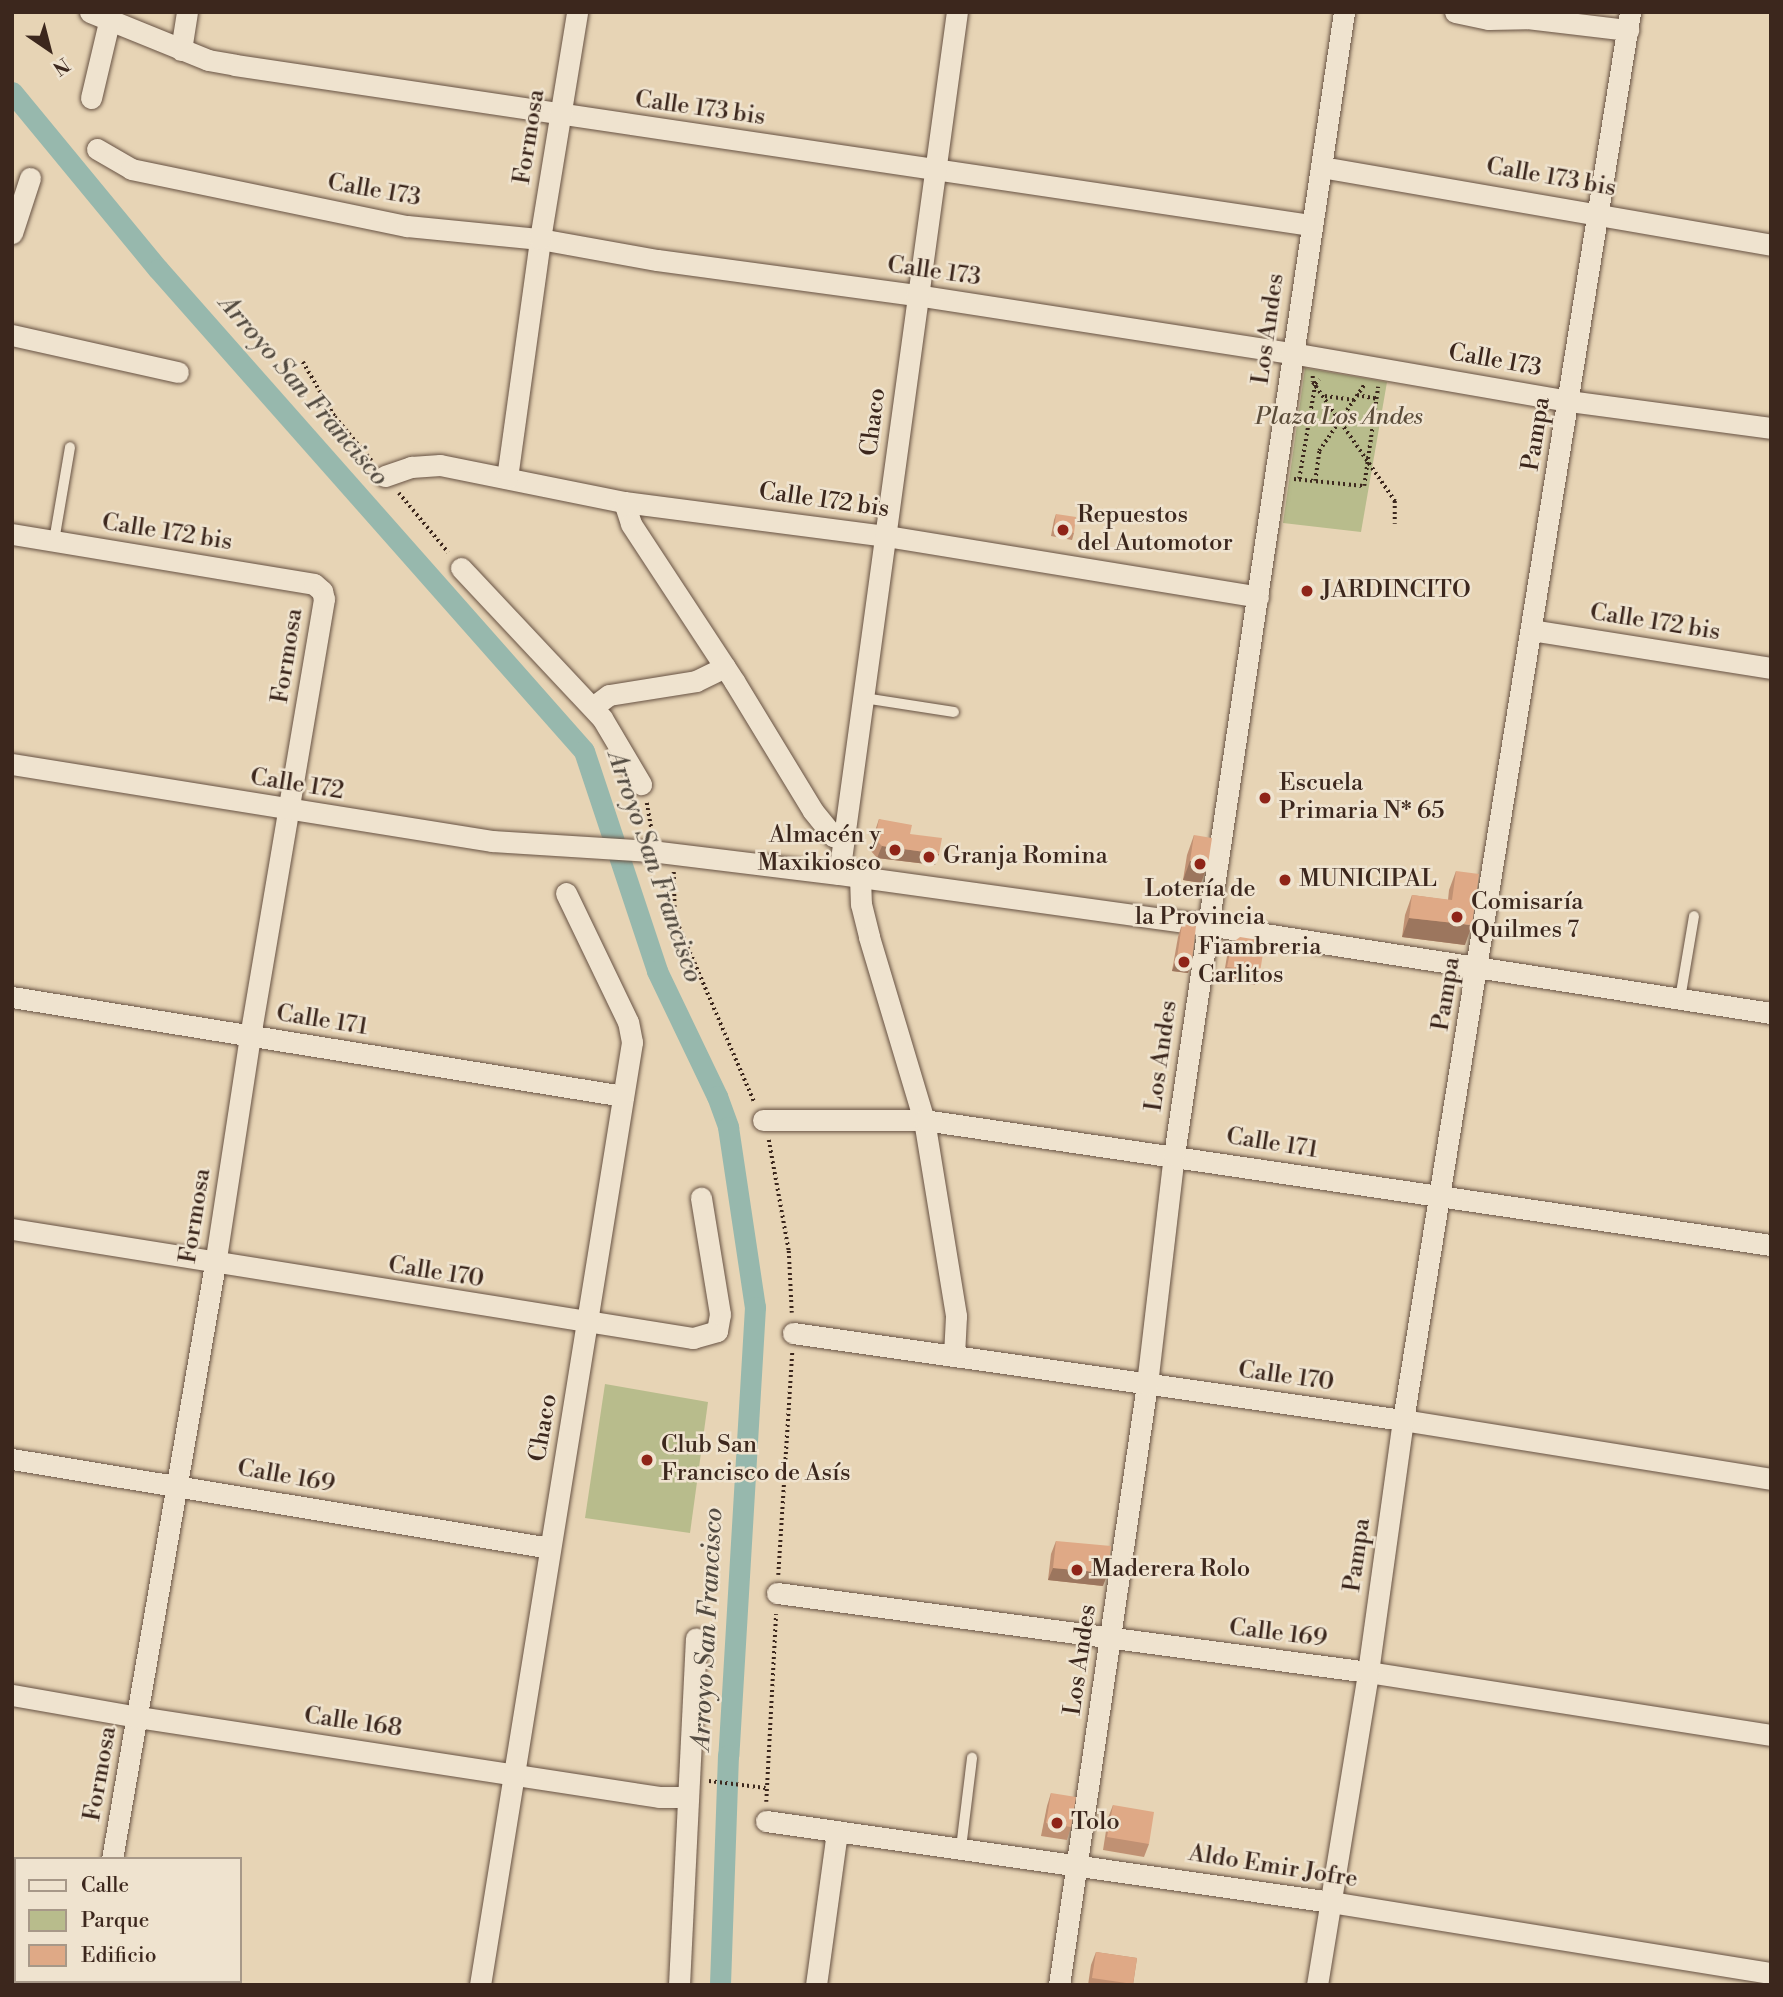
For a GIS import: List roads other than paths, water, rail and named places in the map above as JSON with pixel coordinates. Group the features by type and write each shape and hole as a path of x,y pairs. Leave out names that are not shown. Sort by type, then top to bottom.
{"street":[{"path":"181,50 187,12"},
{"name":"Formosa","path":"507,478 540,239 577,12"},
{"name":"Chaco","path":"954,1356 956,1316 924,1120 861,904 849,876 844,839 887,536 916,295 957,12"},
{"name":"Los Andes","path":"1059,1985 1147,1384 1174,1155 1208,925 1277,477 1301,354 1311,225 1344,12"},
{"path":"1455,12 1488,19 1629,21"},
{"path":"91,98 99,17"},
{"name":"Calle 173 bis","path":"99,17 181,50 235,65 1311,225"},
{"name":"Pampa","path":"1317,1985 1368,1672 1403,1420 1478,969 1629,21"},
{"name":"Calle 173","path":"97,149 131,169 371,219 540,239 657,260 916,295 1301,354 1569,401 1771,428"},
{"name":"Calle 173 bis","path":"1321,167 1600,213 1771,245"},
{"path":"12,233 30,178"},
{"path":"12,335 178,372"},
{"name":"Calle 172 bis","path":"385,476 411,467 440,465 624,502 887,536 1258,597"},
{"path":"624,502 631,524 725,667 813,811 833,836 844,839"},
{"name":"Calle 172 bis","path":"12,534 314,584"},
{"path":"461,568 593,708 641,785"},
{"name":"Formosa","path":"113,1857 215,1264 250,1036 324,599 322,591 314,584"},
{"name":"Calle 172 bis","path":"1531,630 1771,668"},
{"path":"593,708 609,695 696,681 725,667"},
{"name":"Calle 172","path":"12,764 290,811 492,841 576,848 653,844 675,854 1208,925 1771,1013"},
{"name":"Chaco","path":"480,1985 631,1056 631,1032 566,893"},
{"name":"Calle 171","path":"12,998 623,1096"},
{"name":"Calle 171","path":"763,1120 924,1120 1771,1245"},
{"name":"Calle 170","path":"12,1229 588,1324 693,1338 717,1331 720,1314 701,1198"},
{"name":"Calle 170","path":"793,1333 1403,1420 1771,1479"},
{"name":"Calle 169","path":"12,1459 550,1548"},
{"name":"Calle 169","path":"777,1593 1110,1640 1368,1672 1771,1735"},
{"path":"679,1985 686,1797 696,1638"},
{"name":"Calle 168","path":"12,1695 138,1717 659,1797 686,1797"},
{"name":"Aldo Emir Jofre","path":"765,1821 1331,1902 1771,1973"},
{"path":"816,1985 836,1832"}],"lane":[{"path":"54,541 70,447"},
{"path":"864,698 954,712"},
{"path":"1680,999 1694,916"},
{"path":"961,1848 972,1758"}],"waterway":[{"name":"Arroyo San Francisco","path":"12,92 158,269 584,751 657,971 717,1096 728,1127 755,1307 728,1755 720,1985"}],"place":[{"name":"Repuestos del Automotor","path":"1063,530"},
{"name":"JARDINCITO","path":"1307,591"},
{"name":"Escuela Primaria N* 65","path":"1265,798"},
{"name":"Almacén y Maxikiosco","path":"895,850"},
{"name":"Granja Romina","path":"929,857"},
{"name":"Lotería de la Provincia","path":"1200,864"},
{"name":"MUNICIPAL","path":"1285,880"},
{"name":"Comisaría Quilmes 7","path":"1457,917"},
{"name":"Fiambreria Carlitos","path":"1184,962"},
{"name":"Club San Francisco de Asís","path":"647,1460"},
{"name":"Maderera Rolo","path":"1077,1570"},
{"name":"Tolo","path":"1057,1823"}],"park label":[{"name":"Plaza Los Andes","path":"1339,418"}]}
